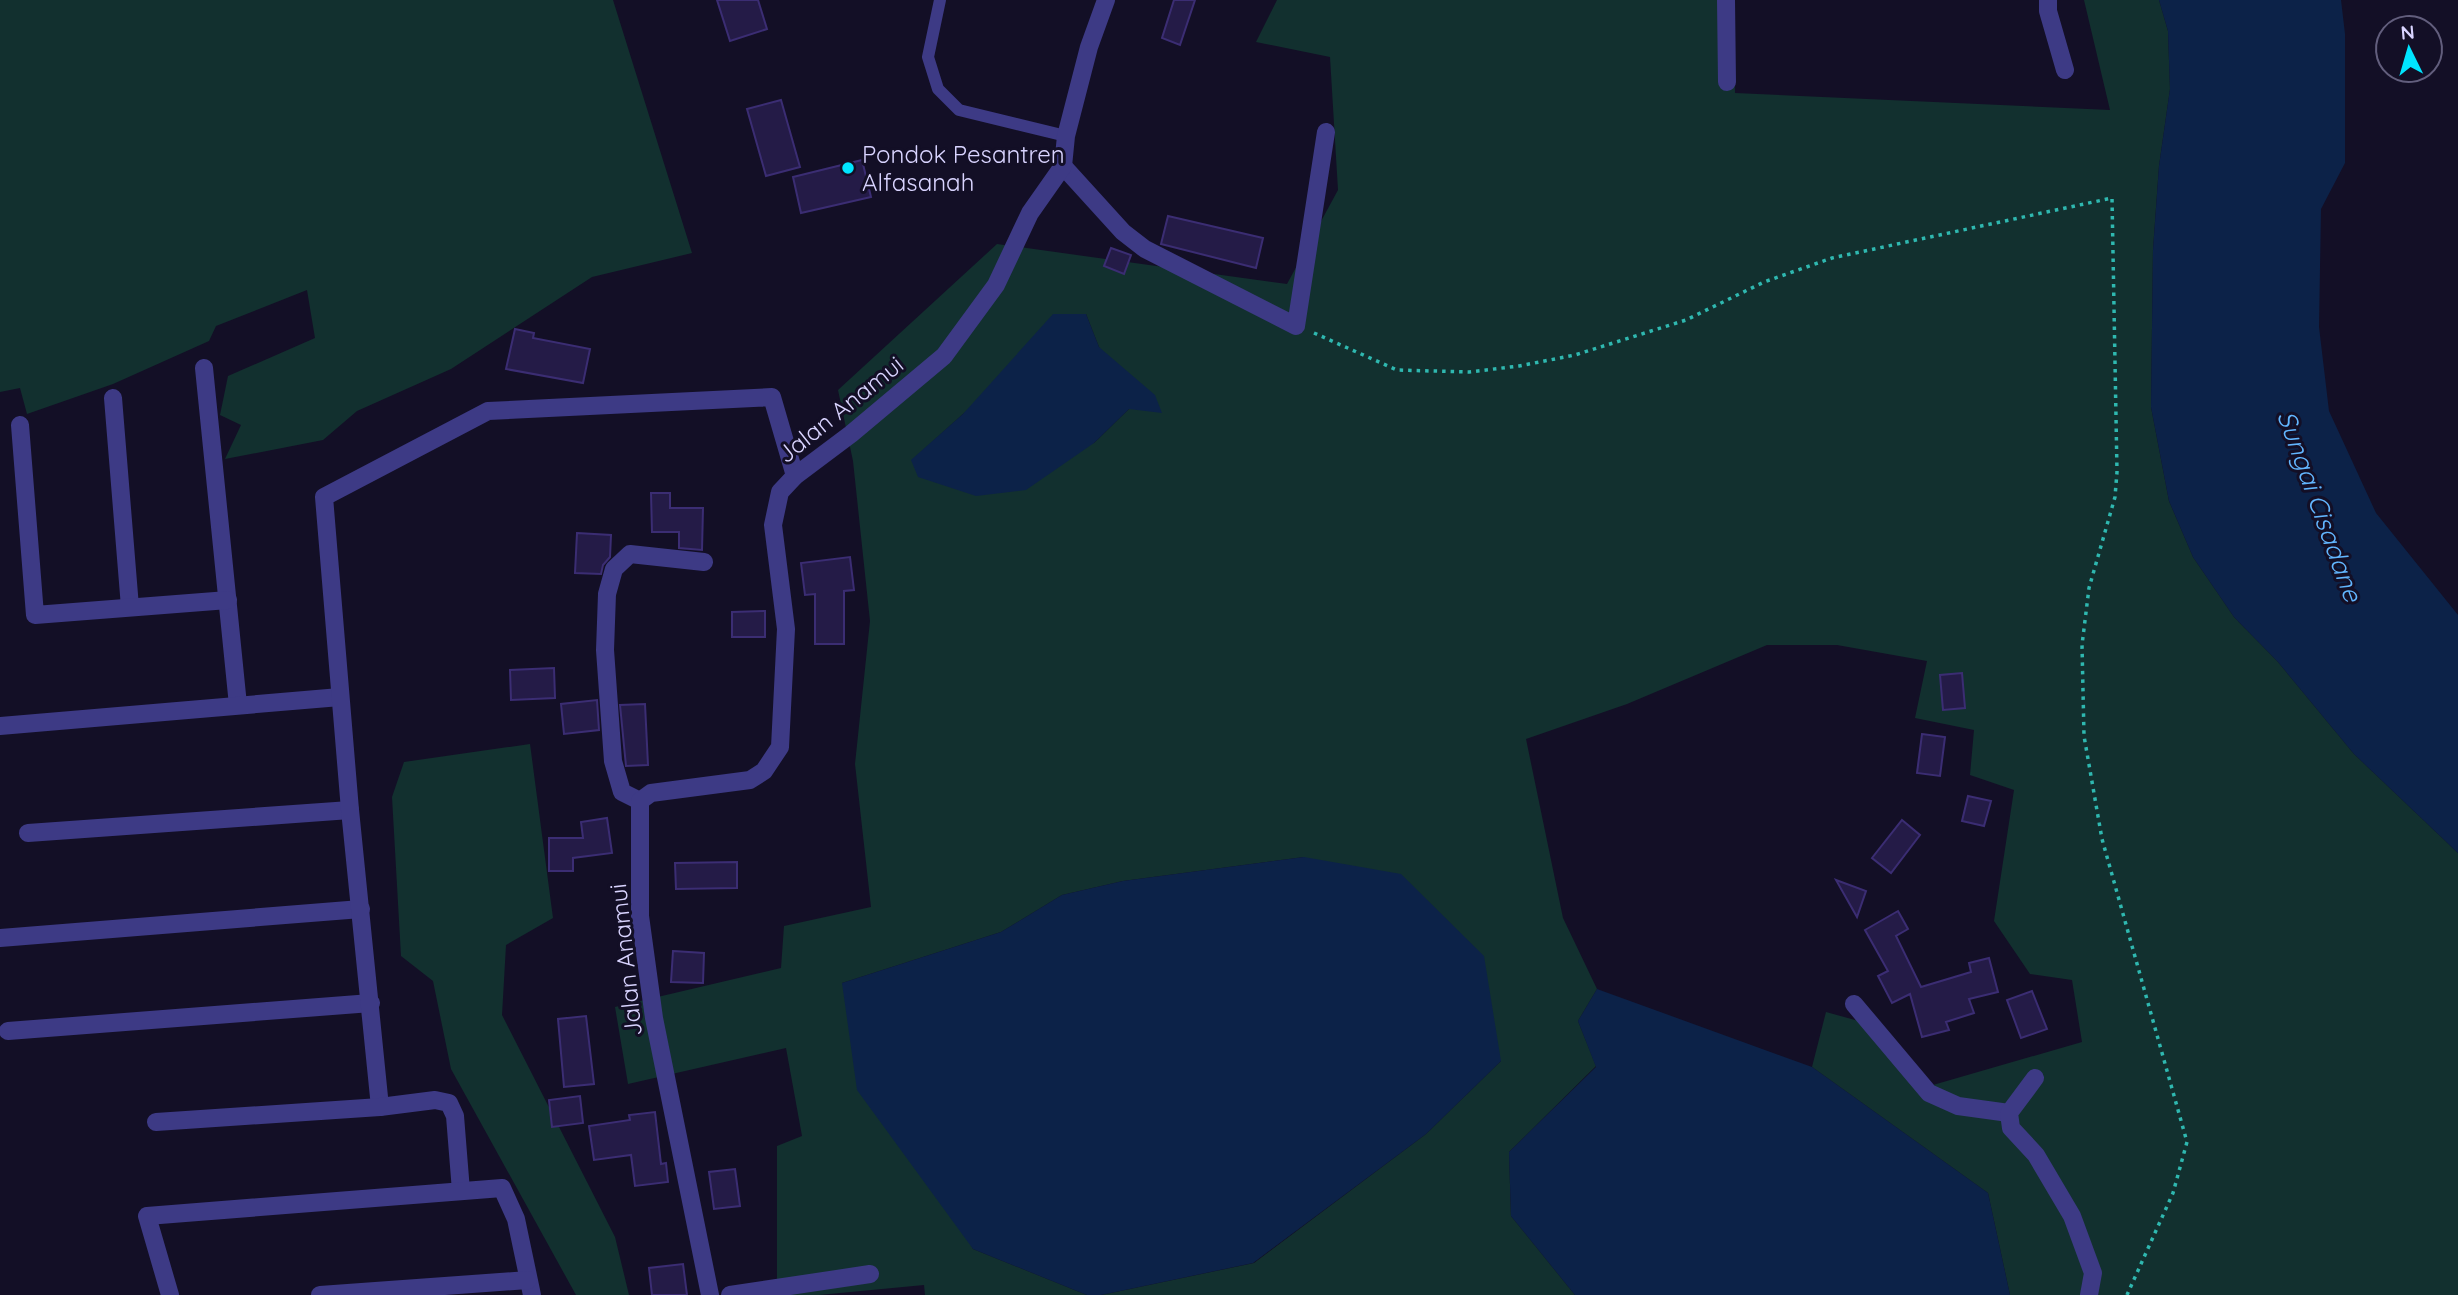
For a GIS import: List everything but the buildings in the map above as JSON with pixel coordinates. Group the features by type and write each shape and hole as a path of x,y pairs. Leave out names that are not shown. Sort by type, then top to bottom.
{"street":[{"name":"Jalan Anamui","path":"710,1295 654,1018 640,916 640,801 651,793 750,780 764,771 780,747 786,629 773,525 780,492 795,476 944,356 996,285 1030,213 1063,166 1066,136 1089,47 1106,0"},
{"path":"1726,0 1727,82"},
{"path":"2048,0 2048,11 2065,70"},
{"path":"1063,166 1123,232 1145,249 1296,326 1326,132"},
{"path":"204,368 238,705"},
{"path":"380,1107 350,810 324,497 488,411 772,397 795,476"},
{"path":"113,398 130,607"},
{"path":"20,425 34,615 228,600"},
{"path":"640,801 622,792 612,761 605,650 607,594 614,569 630,554 704,562"},
{"path":"0,726 340,697"},
{"path":"28,833 350,810"},
{"path":"0,937 361,909"},
{"path":"8,1031 371,1003"},
{"path":"1854,1004 1929,1093 1958,1107 2009,1113"},
{"path":"2035,1078 2009,1113 2011,1128 2036,1155 2072,1216 2094,1273 2089,1295"},
{"path":"156,1122 380,1107 435,1100 449,1103 455,1116 461,1191"},
{"path":"170,1295 146,1216 502,1188 516,1219 530,1287 320,1295"},
{"path":"730,1295 870,1274"}],"lane":[{"path":"940,0 928,57 938,89 959,110 1066,136"}],"path":[{"path":"1296,326 1397,370 1469,372 1519,366 1575,355 1686,320 1764,282 1832,258 2112,198 2117,472 2115,497 2089,588 2082,645 2084,736 2102,839 2187,1142 2173,1193 2127,1295"}],"green space":[{"path":"0,0 613,0 692,253 592,277 451,369 357,411 323,440 225,459 241,425 220,415 228,376 315,338 307,290 216,326 209,341 113,384 27,414 20,388 0,392"},
{"path":"1277,0 1734,0 1735,93 2110,110 2084,0 2159,0 2168,31 2170,89 2159,166 2153,250 2151,407 2169,501 2193,557 2234,617 2278,662 2354,754 2458,853 2458,1295 2010,1295 1988,1193 1812,1067 1826,1012 1884,1028 1933,1085 2082,1042 2072,980 2030,974 1994,921 2014,790 1970,775 1974,730 1915,718 1927,661 1837,645 1767,645 1627,704 1526,739 1563,918 1597,989 1578,1021 1596,1066 1509,1152 1511,1216 1575,1295 1101,1295 1254,1263 1426,1134 1501,1061 1304,857 1123,881 1062,895 1001,932 842,983 973,1249 1087,1295 925,1295 924,1285 819,1295 777,1295 777,1146 802,1136 786,1048 628,1084 615,1007 781,968 784,926 871,907 855,764 870,621 853,461 838,390 997,244 1287,284 1338,190 1330,57 1256,42","holes":["1086,314 1129,409 1094,443 912,460 963,414"]},
{"path":"530,744 553,918 506,945 502,1015 615,1237 629,1295 576,1295 451,1069 433,981 401,956 392,797 404,762"}],"water":[{"name":"Sungai Cisadane","path":"2159,0 2341,0 2345,34 2345,163 2321,209 2319,327 2329,411 2376,513 2458,615 2458,853 2354,754 2278,662 2234,617 2193,557 2169,501 2151,407 2153,250 2159,166 2170,89 2168,31"},
{"path":"1053,314 1086,314 1099,347 1155,395 1162,413 1129,409 1094,443 1026,490 976,496 918,477 911,460 963,414"},
{"path":"1304,857 1401,874 1484,956 1501,1061 1426,1134 1253,1263 1101,1295 1087,1295 973,1249 857,1090 842,983 1001,932 1062,895 1123,881"},
{"path":"1597,989 1812,1067 1988,1193 2010,1295 1575,1295 1511,1216 1509,1152 1596,1067 1578,1021"}],"place":[{"name":"Pondok Pesantren Alfasanah","path":"848,168"}]}
